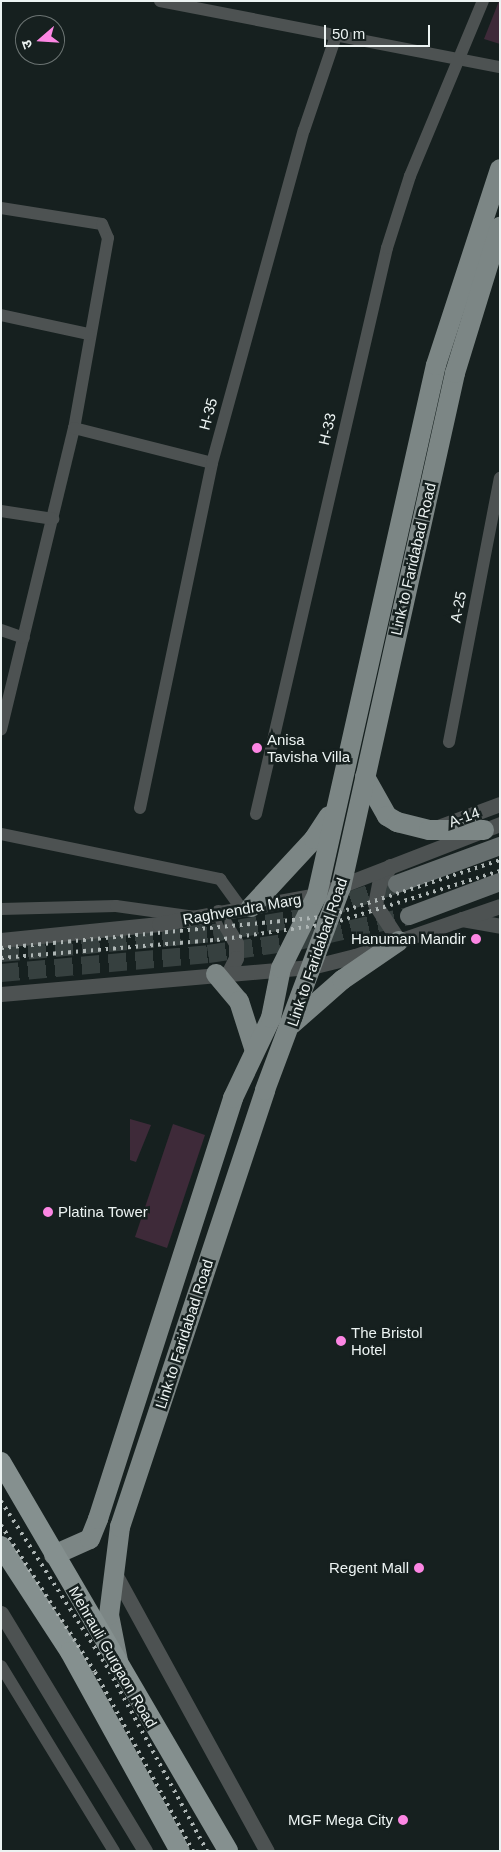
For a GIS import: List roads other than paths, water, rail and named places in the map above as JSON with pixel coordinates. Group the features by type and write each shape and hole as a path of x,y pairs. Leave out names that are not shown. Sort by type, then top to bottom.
{"highway":[{"name":"Mehrauli Gurgaon Road","path":"1,1462 228,1851"},
{"path":"1,1546 70,1652 180,1851"}],"main road":[{"name":"Link to Faridabad Road","path":"54,1555 90,1539 98,1519 233,1098 271,1018 281,968 317,895 436,365 500,169"},
{"name":"Link to Faridabad Road","path":"118,1665 109,1615 120,1528 265,1090 292,1024 341,887 455,373 500,227"},
{"path":"365,777 387,816 429,830 492,827"},
{"path":"246,908 314,839 340,799"},
{"path":"397,884 500,846"},
{"path":"409,916 500,882"},
{"path":"292,1024 342,980 399,941"},
{"path":"222,974 239,1001 255,1051"}],"street":[{"path":"160,1 500,68"},
{"name":"H-33","path":"256,814 388,248 410,176 482,1"},
{"name":"H-35","path":"140,808 212,463 304,130 336,36"},
{"path":"1,208 102,224 107,230 74,428 1,729"},
{"path":"1,315 89,334"},
{"path":"74,428 212,463"},
{"name":"A-25","path":"449,742 500,478"},
{"path":"1,511 53,519"},
{"path":"1,630 24,638"},
{"name":"A-14","path":"429,830 500,804"},
{"name":"Raghvendra Marg","path":"1,940 198,917 317,895 492,827"},
{"path":"1,834 220,879 246,908"},
{"path":"390,866 379,884 375,904 399,941"},
{"path":"1,909 116,906 162,909 198,917"},
{"path":"1,994 281,968 311,967 399,941 500,906"},
{"path":"218,912 236,943 236,958 222,974"},
{"path":"459,919 500,926"},
{"path":"114,1572 267,1851"},
{"path":"1,1613 145,1851"},
{"path":"1,1666 114,1851"}],"tunnel":[{"path":"1,953 213,933 300,918 397,884"},
{"path":"1,973 208,954 298,941 409,916"}],"railway":[{"path":"1,948 325,917 500,860"},
{"path":"1,958 217,940 333,923 500,871"},
{"path":"1,1501 106,1665 207,1851"},
{"path":"1,1525 95,1672 193,1851"}],"place":[{"name":"Anisa Tavisha Villa","path":"257,748"},
{"name":"Hanuman Mandir","path":"476,939"},
{"name":"Platina Tower","path":"48,1212"},
{"name":"The Bristol Hotel","path":"341,1341"},
{"name":"Regent Mall","path":"419,1568"},
{"name":"MGF Mega City","path":"403,1820"}]}
